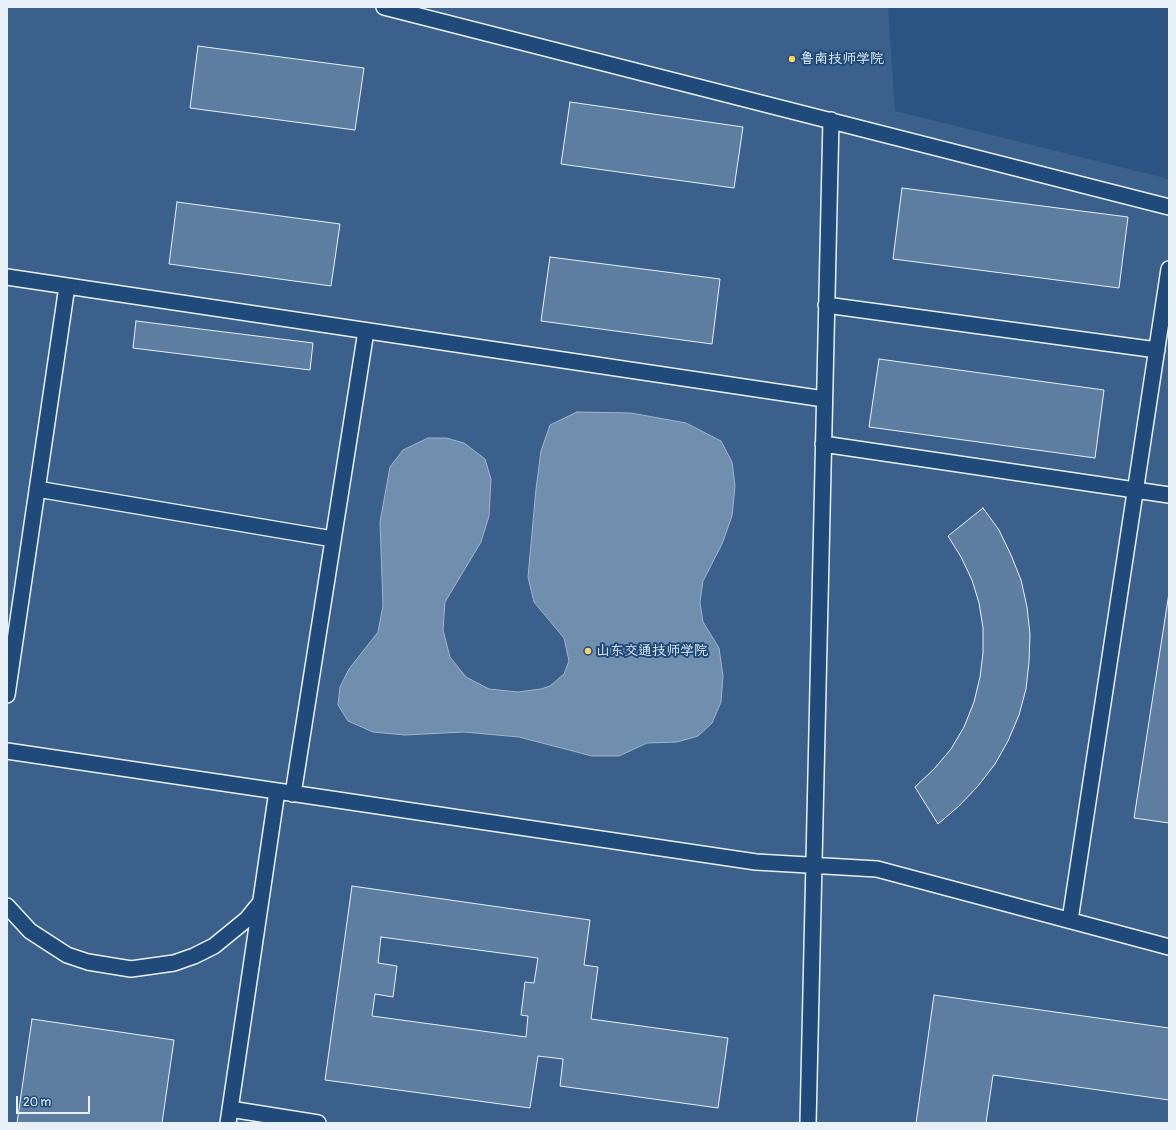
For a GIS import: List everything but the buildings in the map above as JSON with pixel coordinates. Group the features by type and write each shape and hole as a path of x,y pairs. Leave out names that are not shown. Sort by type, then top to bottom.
{"lane":[{"path":"384,7 1169,206"},
{"path":"808,1123 831,120"},
{"path":"1070,920 1169,269"},
{"path":"7,277 824,399"},
{"path":"7,695 67,286"},
{"path":"826,306 1157,350"},
{"path":"294,794 366,331"},
{"path":"823,444 1169,495"},
{"path":"37,489 333,539"},
{"path":"7,751 756,862 877,868 1169,947"},
{"path":"277,791 229,1116 318,1123"},
{"path":"7,906 30,932 67,955 88,962 131,969 174,963 194,956 214,946 247,919 261,902"}],"shaded area":[{"name":"山东交通技师学院","path":"7,7 888,7 895,111 1169,179 1169,1123 7,1123"},
{"path":"577,412 631,413 686,423 721,441 732,462 735,486 732,516 722,544 703,581 700,602 703,622 719,648 723,676 721,702 712,723 698,736 677,742 647,743 619,756 592,756 519,737 464,732 405,735 373,732 348,721 338,705 340,687 349,669 378,632 383,606 380,522 390,467 403,450 428,438 446,438 464,443 485,459 491,479 489,516 481,542 445,602 443,630 450,657 466,677 489,689 518,692 541,689 550,686 564,674 569,661 564,638 534,602 528,577 541,451 550,425"}],"place":[{"name":"鲁南技师学院","path":"792,59"},
{"name":"山东交通技师学院","path":"588,651"}]}
